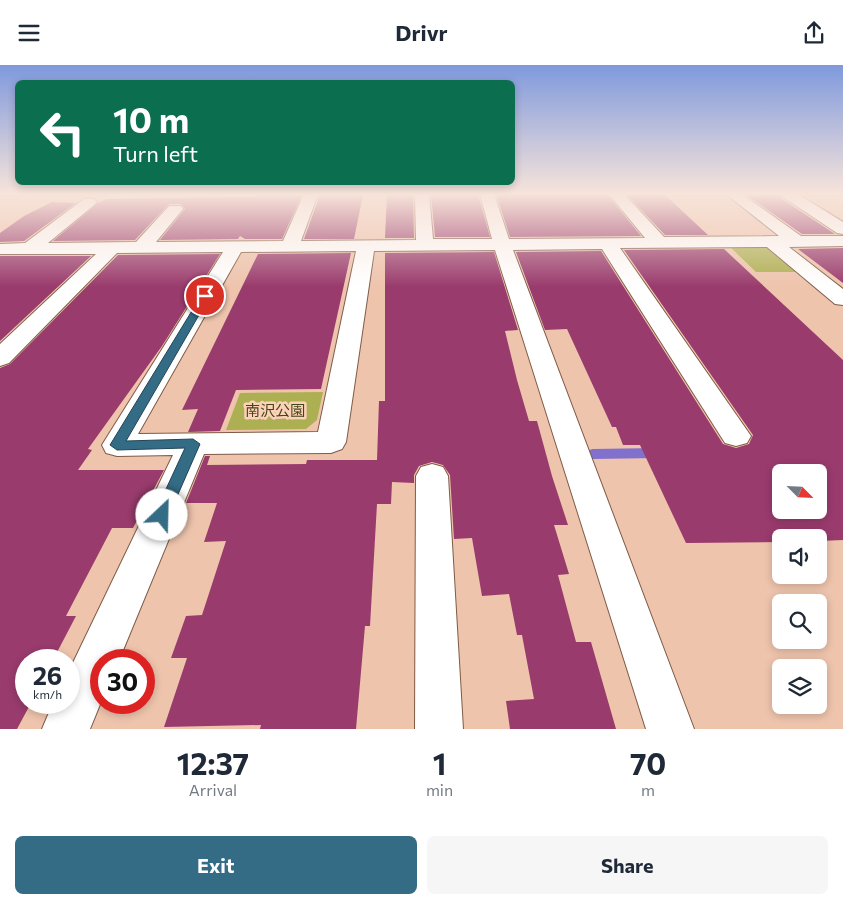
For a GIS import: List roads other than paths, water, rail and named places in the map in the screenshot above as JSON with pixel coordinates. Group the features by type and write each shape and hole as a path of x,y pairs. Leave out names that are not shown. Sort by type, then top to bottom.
{"street":[{"path":"29,249 60,225"},
{"path":"141,247 161,225"},
{"path":"290,246 298,225"},
{"path":"424,225 425,245"},
{"path":"496,225 670,729"},
{"path":"643,225 659,243"},
{"path":"775,225 798,242"},
{"path":"2,250 141,247 843,241"},
{"path":"772,242 843,299"},
{"path":"607,243 736,436"},
{"path":"235,247 117,445 331,442 366,246"},
{"path":"0,358 112,248"},
{"path":"66,729 193,444"},
{"path":"432,476 439,729"}],"waterway":[{"path":"592,454 659,453"}],"park label":[{"name":"南沢公園","path":"275,411"}]}
